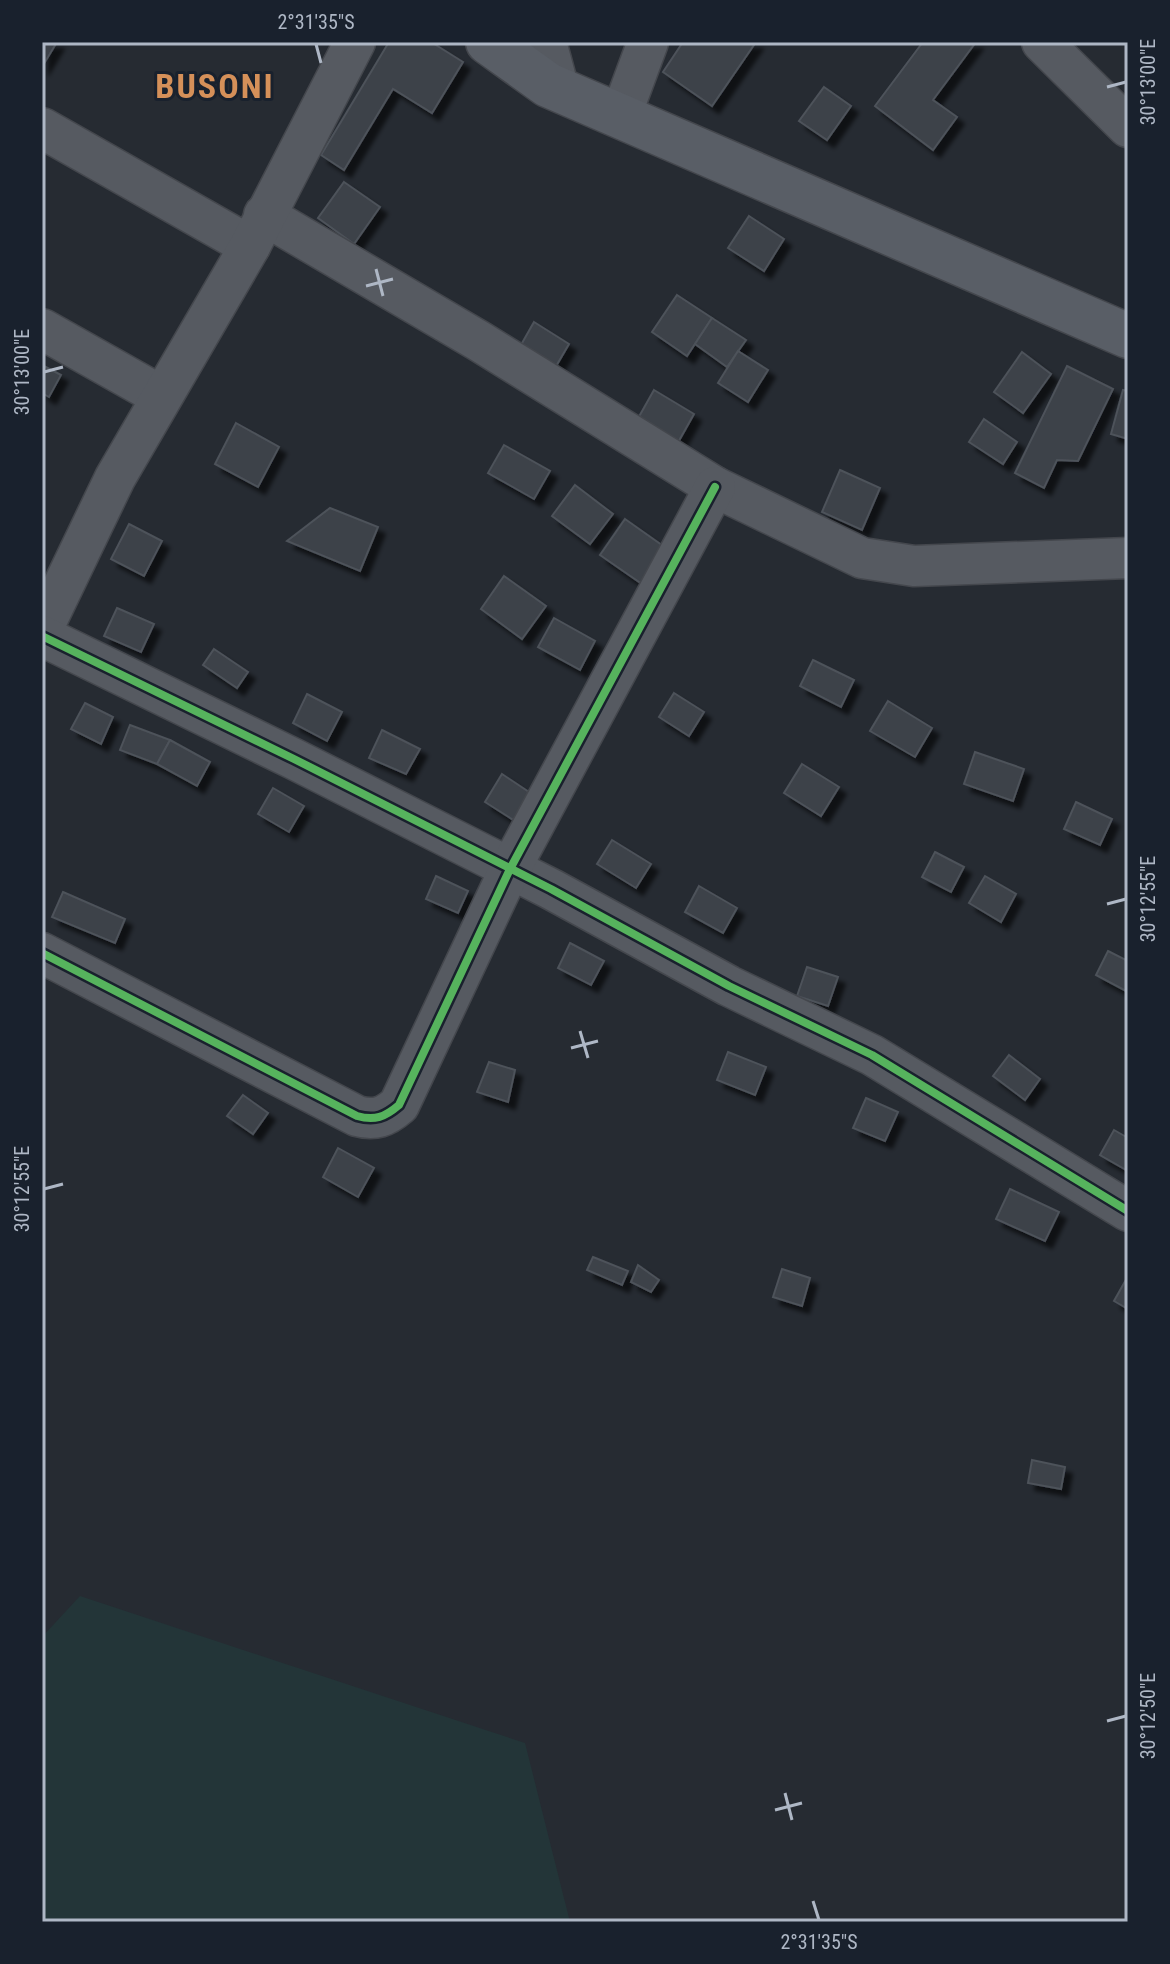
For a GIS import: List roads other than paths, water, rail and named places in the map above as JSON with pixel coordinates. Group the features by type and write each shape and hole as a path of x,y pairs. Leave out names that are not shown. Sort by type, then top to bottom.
{"street":[{"path":"355,42 257,230 115,478 42,633 510,869 729,986 872,1055 1128,1211"},
{"path":"488,42 541,81 559,90 1128,336"},
{"path":"546,42 559,90"},
{"path":"621,115 648,42"},
{"path":"1042,42 1128,127"},
{"path":"42,128 257,230 479,341 715,487 862,558 914,566 1128,558"},
{"path":"42,329 161,396"},
{"path":"42,953 357,1116 371,1120 387,1115 399,1105 510,869 715,487"}],"district":[{"name":"BUSONI","path":"215,86"}]}
